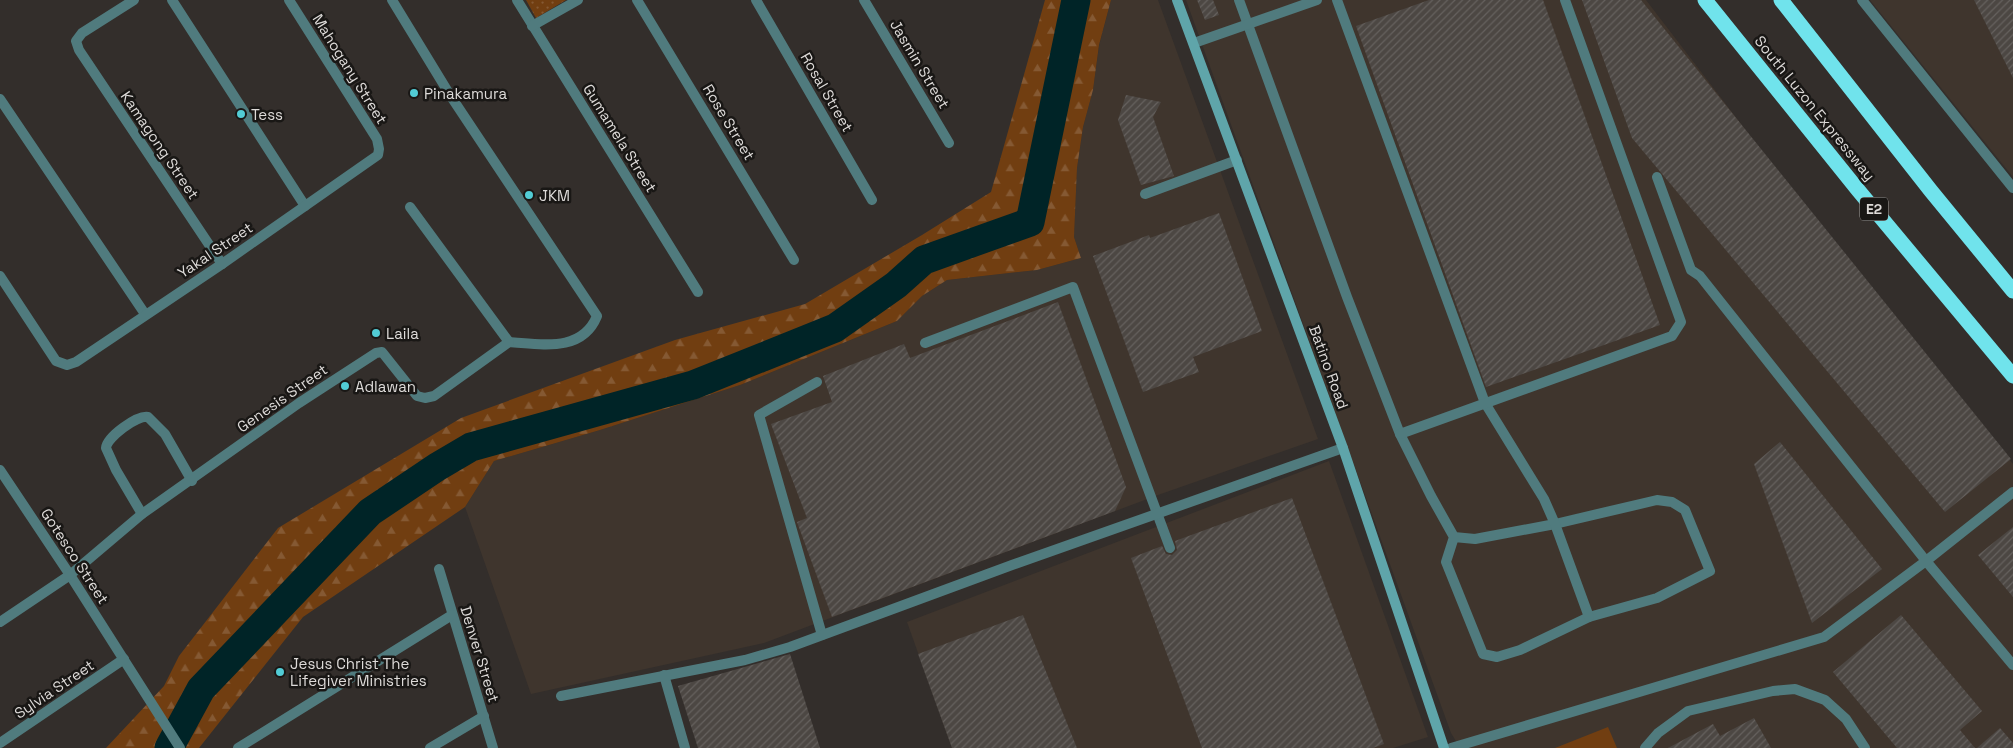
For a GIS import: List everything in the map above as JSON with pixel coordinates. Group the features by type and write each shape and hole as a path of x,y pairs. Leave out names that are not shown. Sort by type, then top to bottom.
{"highway":[{"name":"South Luzon Expressway","path":"1705,0 1858,190 2013,376"},
{"path":"1781,0 1931,191 2013,291"}],"main road":[{"name":"Batino Road","path":"1177,0 1343,448 1444,748"}],"street":[{"name":"Kamagong Street","path":"134,0 82,33 76,41 78,50 222,264"},
{"path":"172,0 306,206"},
{"name":"Mahogany Street","path":"289,0 377,139 378,155"},
{"path":"392,0 450,95 597,316 592,328 578,338 562,345 509,342 410,207"},
{"name":"Gumamela Street","path":"516,0 698,292"},
{"path":"532,26 578,0"},
{"name":"Rose Street","path":"637,0 794,260"},
{"name":"Rosal Street","path":"756,0 872,200"},
{"name":"Jasmin Street","path":"864,0 949,143"},
{"path":"1238,0 1347,297 1400,434 1454,537 1446,562 1483,654 1497,657 1520,650 1589,617 1657,598 1710,571 1685,510 1672,502 1657,500 1555,524 1475,539 1454,537"},
{"path":"1194,43 1318,0"},
{"path":"1337,0 1485,403 1544,500 1555,524 1589,617"},
{"path":"1400,434 1672,336 1681,322 1565,0"},
{"path":"1862,0 2013,188"},
{"path":"0,99 145,314"},
{"name":"Yakal Street","path":"0,276 56,361 67,365 76,362 222,264 378,155"},
{"path":"1145,194 1237,160"},
{"path":"1657,177 1692,270 1706,283 1926,561 2013,665"},
{"path":"925,342 1073,287 1170,548"},
{"name":"Genesis Street","path":"0,622 70,575 142,514 192,481 299,403 376,353 382,352 387,356 418,396 425,398 434,396 509,342"},
{"path":"817,382 759,415 822,636"},
{"path":"142,514 116,470 106,448 106,442 109,438 141,417 148,417 165,434 192,481"},
{"path":"560,696 745,660 790,647 1343,448"},
{"name":"Gotesco Street","path":"0,470 70,575 180,748"},
{"path":"1451,748 1824,636 1926,561 2013,492"},
{"name":"Denver Street","path":"439,569 493,748"},
{"path":"238,748 452,615"},
{"name":"Sylvia Street","path":"0,743 124,659"},
{"path":"664,676 685,748"},
{"path":"1645,748 1658,733 1688,711 1774,691 1796,689 1825,700 1846,719 1865,748"},
{"path":"430,748 484,716"}],"shaded area":[{"path":"1111,0 1158,0 1318,439 1158,495 764,643 531,694 465,507 494,461 600,430 740,385 897,321 922,296 947,280 1037,270 1081,258 1074,237 1077,168 1083,127 1093,90 1099,46"},
{"path":"1186,0 1646,0 1751,137 2013,464 2013,748 1460,748 1451,733"},
{"path":"1870,0 2013,0 2013,177"},
{"path":"1329,461 1428,737 1393,748 952,748 907,622"}],"green space":[{"path":"526,0 566,0 536,18"},
{"path":"1045,0 1111,0 1099,45 1093,90 1083,127 1077,168 1074,237 1081,258 1037,270 947,280 922,296 897,321 740,385 600,430 494,461 465,507 303,617 199,748 106,748 164,686 179,656 278,528 461,418 675,340 805,304 991,192"},
{"path":"1608,727 1617,748 1555,748"}],"building":[{"path":"1197,0 1213,0 1219,15 1205,20"},
{"path":"1429,0 1543,0 1660,325 1486,387 1356,26"},
{"path":"1582,0 1641,0 2011,459 1945,512 1632,138"},
{"path":"1974,0 2013,0 2013,78"},
{"path":"1126,95 1161,102 1153,117 1174,176 1141,185 1118,120"},
{"path":"1219,213 1262,331 1193,357 1199,372 1143,392 1093,256 1149,235 1150,238"},
{"path":"1058,302 1126,487 1115,511 832,617 797,522 807,518 771,424 832,402 823,376 904,344 910,358"},
{"path":"1780,442 1882,569 1812,623 1754,464"},
{"path":"1292,498 1384,744 1373,748 1202,748 1131,558 1162,546 1166,554 1172,555 1177,550 1175,541"},
{"path":"2013,527 2013,597 1978,555"},
{"path":"1023,615 1077,748 952,748 918,654"},
{"path":"1901,615 1982,711 1960,730 1975,748 1897,748 1833,672"},
{"path":"790,654 820,748 698,748 678,686"},
{"path":"1754,718 1771,748 1668,748 1713,724 1720,736"},
{"path":"2000,728 2013,743 2013,748 1977,748"}],"waterway":[{"path":"169,748 201,689 370,512 437,467 471,447 693,385 835,328 896,285 924,260 1030,222 1076,0"}],"place":[{"name":"Pinakamura","path":"414,93"},
{"name":"Tess","path":"241,114"},
{"name":"JKM","path":"529,195"},
{"name":"Laila","path":"376,333"},
{"name":"Adlawan","path":"345,386"},
{"name":"Jesus Christ The Lifegiver Ministries","path":"280,672"}]}
